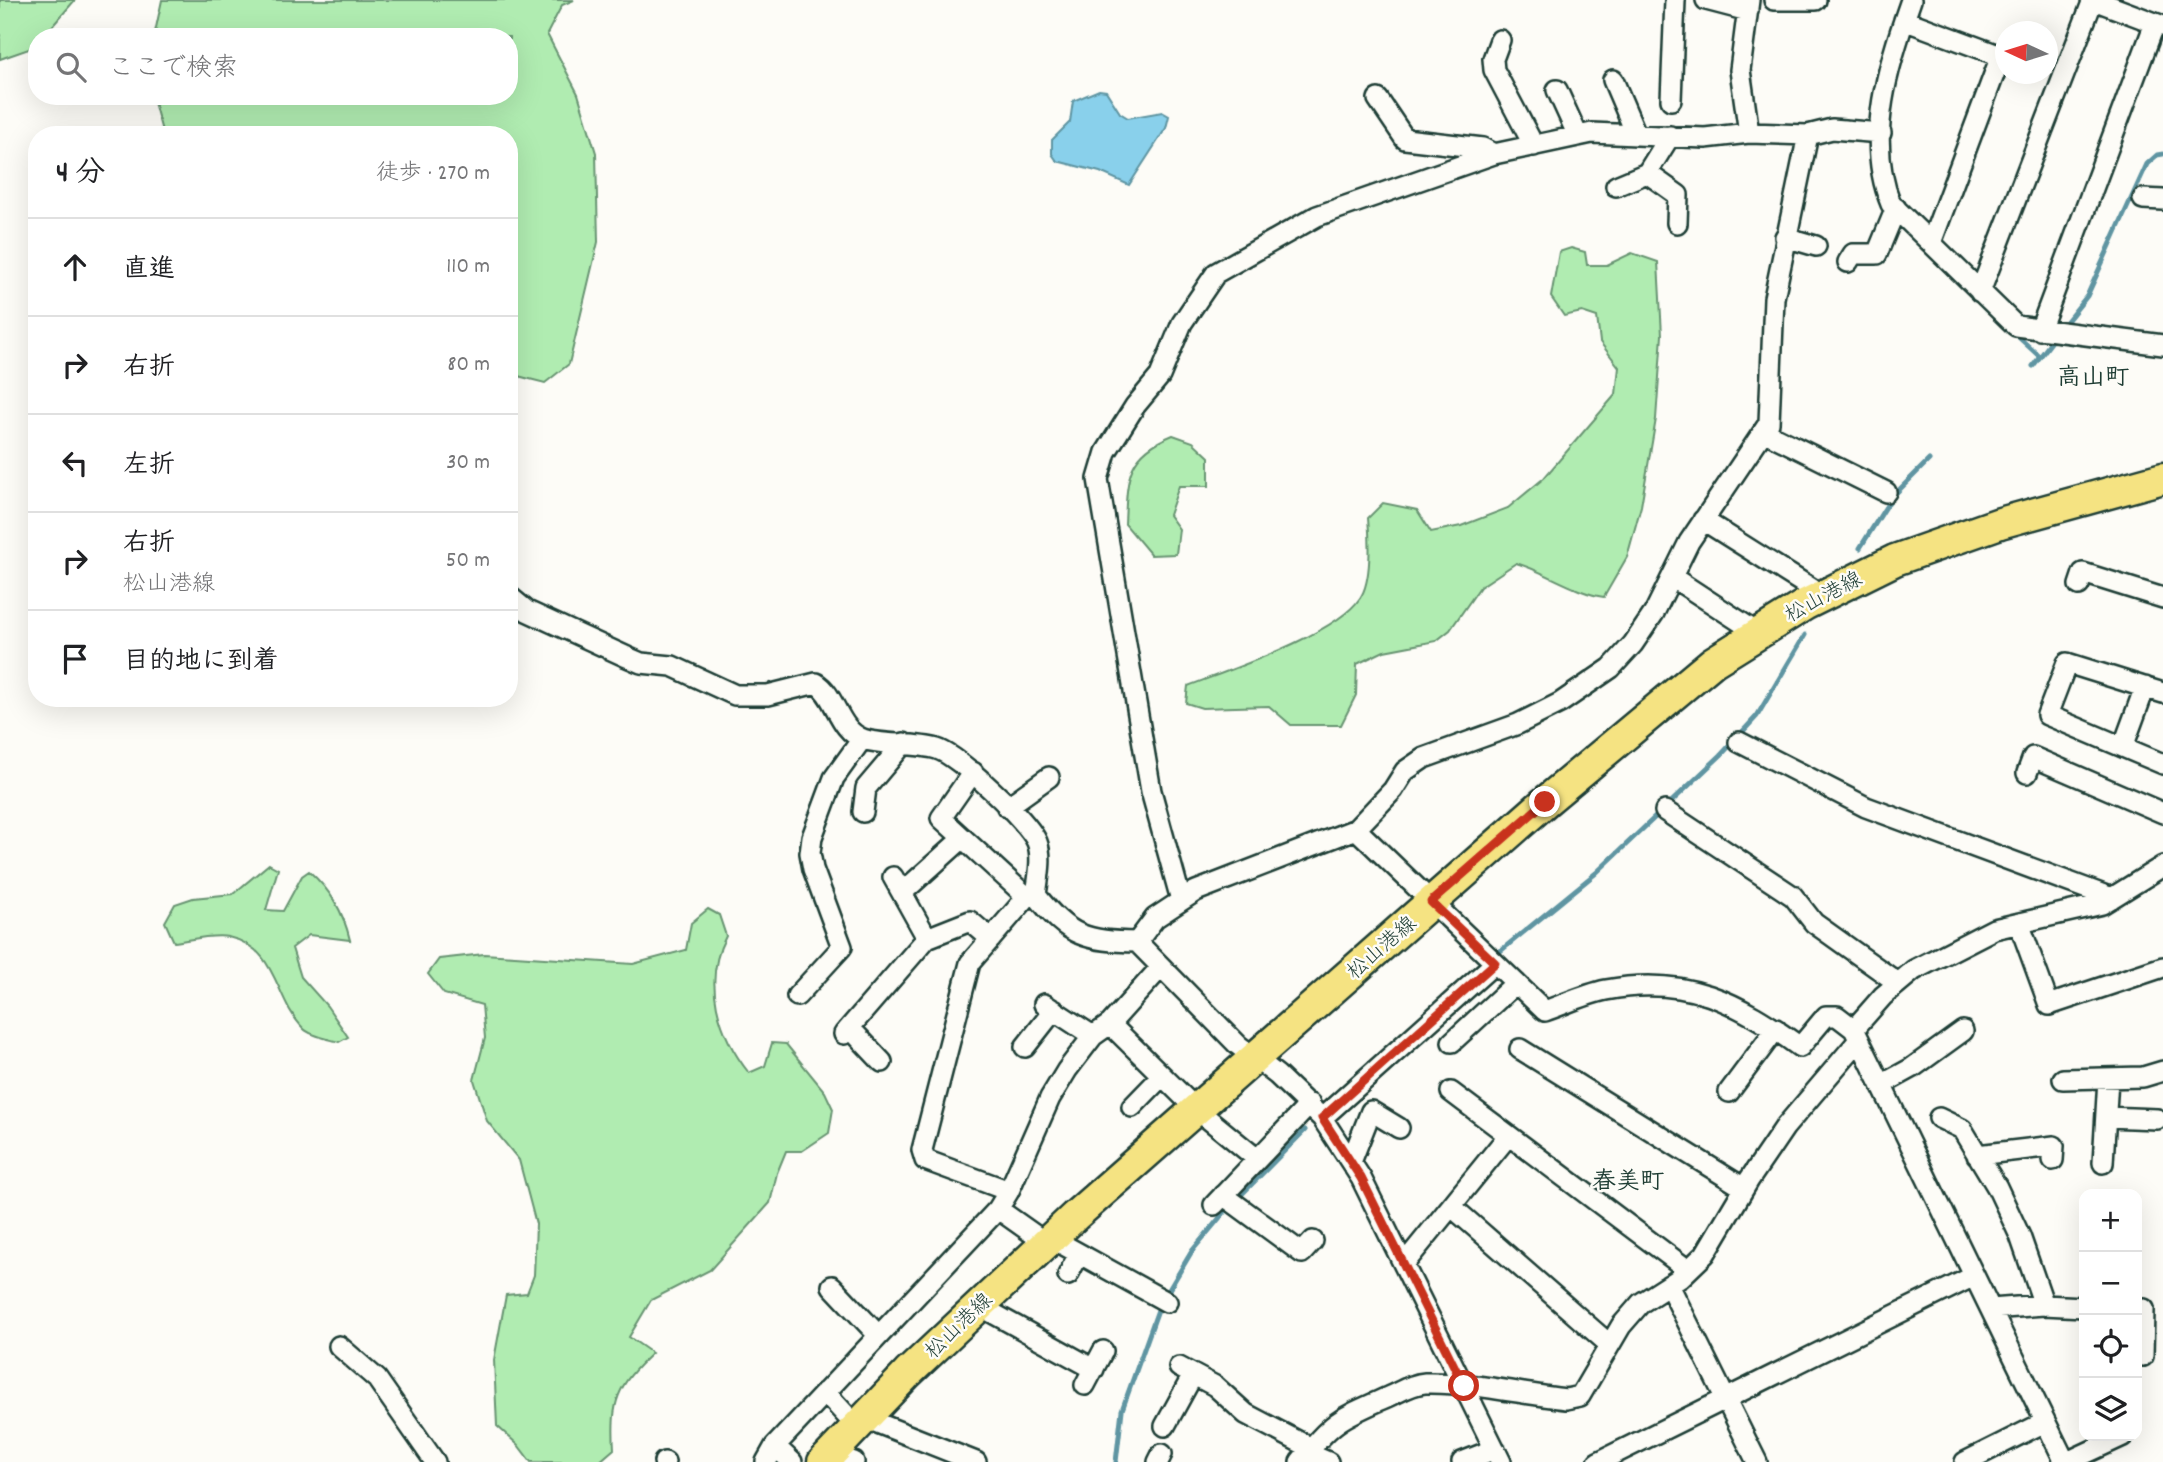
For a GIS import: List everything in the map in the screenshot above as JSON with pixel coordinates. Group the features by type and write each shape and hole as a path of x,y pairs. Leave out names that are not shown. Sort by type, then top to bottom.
{"main road":[{"name":"松山港線","path":"836,1459 861,1422 1048,1240 1679,687 1756,632 1822,595 1947,540 2163,478"}],"street":[{"path":"1671,100 1663,76 1675,0"},
{"path":"1706,0 1749,6 1740,70 1741,94 1749,133"},
{"path":"1774,0 1816,0"},
{"path":"1911,0 1886,80 1881,133 1884,185 1896,208 2016,326 2163,345"},
{"path":"2040,330 2159,25 2094,0 2058,70"},
{"path":"1903,20 1995,54"},
{"path":"1500,40 1493,59 1494,70 1534,146"},
{"path":"1931,243 1995,78"},
{"path":"1613,80 1636,134"},
{"path":"1980,292 2052,84"},
{"path":"1557,90 1578,136"},
{"path":"1378,99 1405,139 1483,148 1494,154"},
{"path":"1181,900 1151,791 1098,479 1106,452 1135,406 1160,376 1182,323 1216,273 1317,216 1494,154 1592,133 1705,138 1749,133 1808,135 1832,129 1881,133"},
{"path":"1137,942 1155,918 1181,900 1356,829 1393,790 1405,772 1424,758 1518,724 1560,703 1611,668 1654,613 1703,520 1765,432 1771,404 1774,298 1808,135"},
{"path":"1616,186 1647,173 1670,136"},
{"path":"1647,173 1678,195 1677,222"},
{"path":"2143,199 2163,200"},
{"path":"1848,262 1853,254 1877,254 1896,208"},
{"path":"1785,237 1816,246"},
{"path":"1765,432 1886,492"},
{"path":"1703,520 1822,595"},
{"path":"2079,585 2083,573 2162,592"},
{"path":"1672,577 1756,632"},
{"path":"518,604 527,611 641,663 672,666 736,695 768,695 817,683 825,689 839,718 862,739 940,750 973,772 1029,829 1038,844 1032,896 970,963 922,1150 925,1160 1009,1191"},
{"path":"2123,747 2154,690 2067,663 2047,715 2163,764"},
{"path":"797,996 842,947 813,869 810,853 812,837 834,778 862,739"},
{"path":"863,812 866,788 904,743"},
{"path":"1739,743 1866,807 2112,898"},
{"path":"2027,773 2033,757 2163,813"},
{"path":"973,772 941,818 1052,915 1082,937 1102,941 1137,942 1254,1058 1316,1111 1351,1162 1498,1455 1462,1462"},
{"path":"1007,807 1049,777"},
{"path":"1665,811 1793,896 1815,923 1898,983"},
{"path":"1356,829 1545,1011 1604,990 1636,986 1690,988 1759,1017 1800,1047 1826,1016 1837,1016 1857,1035 2066,1462 2112,1441"},
{"path":"927,938 898,884 963,838"},
{"path":"1306,1454 1320,1436 1346,1415 1411,1386 1424,1383 1566,1399 1580,1396 1610,1345 1641,1303 1669,1285 1705,1254 1744,1188 1785,1127 1898,983 1914,970 1994,929 2102,904 2163,866"},
{"path":"882,1062 847,1031 927,938 970,921 991,939"},
{"path":"2019,923 2049,1005 2163,967"},
{"path":"1312,1241 1302,1253 1219,1200 1256,1158 1495,963"},
{"path":"792,1462 770,1454 998,1209 1009,1191 1050,1098 1093,1036 1110,1024 1161,967"},
{"path":"1452,1042 1516,983"},
{"path":"1025,1047 1049,1007 1093,1036"},
{"path":"1110,1024 1196,1109 1256,1158"},
{"path":"1729,1092 1776,1029"},
{"path":"1881,1085 1912,1068 1963,1031"},
{"path":"1520,1048 1744,1188"},
{"path":"2063,1079 2143,1077 2163,1071"},
{"path":"1132,1107 1162,1076"},
{"path":"2103,1163 2108,1077"},
{"path":"1451,1092 1688,1270"},
{"path":"1351,1162 1371,1111 1399,1128"},
{"path":"2106,1117 2157,1119"},
{"path":"1939,1118 1962,1129 1978,1154 2020,1236 2044,1305"},
{"path":"1404,1264 1508,1136"},
{"path":"1978,1154 2017,1147 2054,1146 2053,1160"},
{"path":"1451,1206 1610,1345"},
{"path":"998,1209 1048,1240 1167,1302"},
{"path":"1068,1275 1079,1254"},
{"path":"1598,1462 1974,1276"},
{"path":"1669,1285 1757,1462"},
{"path":"832,1286 878,1335"},
{"path":"1991,1309 2044,1305 2079,1307"},
{"path":"978,1306 1094,1368"},
{"path":"2143,1356 2148,1310"},
{"path":"339,1346 377,1378 435,1462"},
{"path":"1165,1426 1186,1371 1215,1386 1246,1414 1306,1454 1328,1462"},
{"path":"825,1392 861,1422 976,1462"},
{"path":"1965,1462 2045,1422"}],"green space":[{"path":"0,0 75,0 51,28 28,28 28,49 0,59"},
{"path":"162,0 574,0 562,5 547,34 578,94 596,153 598,242 569,364 545,383 518,376 518,126 161,126 155,105 518,105 518,28 156,28"},
{"path":"1571,248 1585,252 1587,265 1607,265 1632,253 1658,262 1662,335 1656,419 1641,506 1627,557 1604,597 1582,591 1516,563 1480,587 1450,630 1436,641 1384,651 1357,664 1356,695 1341,725 1291,725 1269,706 1202,708 1186,703 1188,686 1281,650 1329,625 1348,611 1360,598 1367,581 1370,548 1368,518 1383,503 1417,510 1431,532 1461,526 1508,508 1544,478 1616,394 1619,367 1600,342 1597,317 1582,312 1564,316 1551,297 1559,252"},
{"path":"1173,435 1193,442 1209,457 1209,486 1179,486 1169,515 1179,529 1176,554 1151,555 1125,524 1129,481 1132,469 1146,450"},
{"path":"269,864 278,869 266,910 283,911 302,876 309,871 330,894 344,920 350,940 309,935 292,948 301,977 327,1006 348,1037 339,1042 304,1029 294,1017 266,963 245,943 222,936 174,942 165,922 175,904 193,898 233,894"},
{"path":"708,909 719,915 726,936 715,971 715,989 722,1024 738,1058 749,1073 765,1066 772,1043 786,1044 825,1092 833,1109 829,1133 802,1151 786,1151 777,1173 770,1203 710,1270 651,1300 629,1337 652,1353 631,1375 619,1395 615,1406 614,1449 599,1462 531,1462 518,1445 497,1426 494,1360 506,1295 527,1293 534,1275 536,1224 519,1160 487,1121 474,1080 485,1038 482,1005 444,994 428,974 439,959 484,954 633,964 686,950 691,923"}],"water":[{"path":"1099,90 1106,91 1120,113 1128,118 1162,112 1169,116 1166,128 1129,185 1100,172 1057,161 1052,154 1052,140 1070,122 1073,101"}],"waterway":[{"path":"2063,326 2087,296 2147,164 2157,155 2163,154"},
{"path":"2014,333 2039,356"},
{"path":"2033,366 2055,337"},
{"path":"1860,548 1892,497 1929,460"},
{"path":"1493,957 1596,873 1721,755 1757,716 1805,635"},
{"path":"1239,1197 1305,1130"},
{"path":"1167,1293 1192,1251 1227,1209"},
{"path":"1116,1462 1122,1410 1159,1307"}],"district":[{"name":"高山町","path":"2093,376"},
{"name":"春美町","path":"1628,1180"}],"route":[{"path":"1464,1386 1361,1178 1322,1118 1495,963 1431,902 1545,802"}]}
